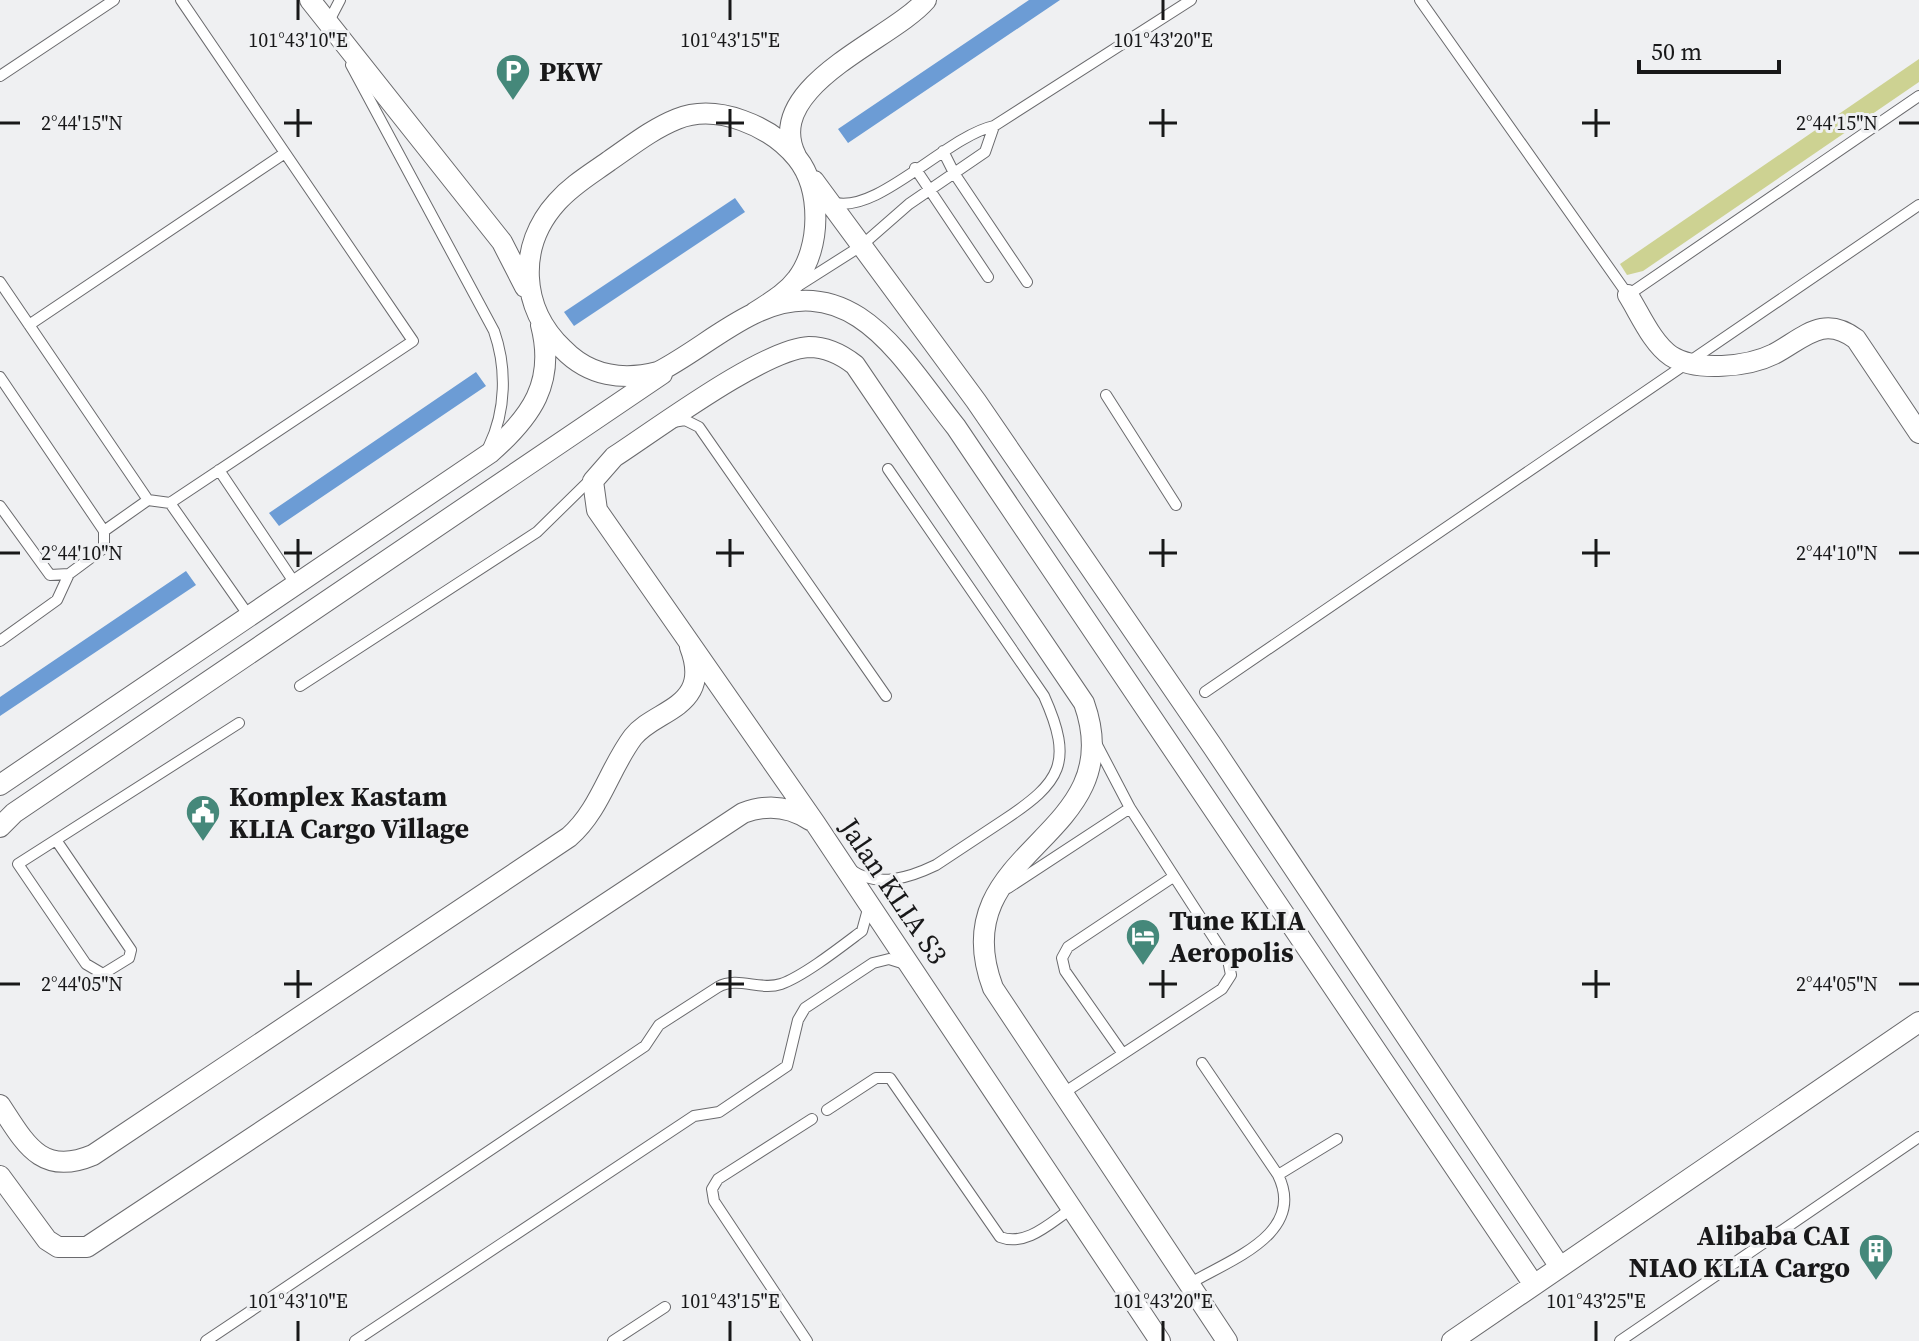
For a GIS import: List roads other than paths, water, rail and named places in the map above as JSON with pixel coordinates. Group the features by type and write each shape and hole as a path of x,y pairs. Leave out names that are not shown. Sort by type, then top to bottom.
{"street":[{"path":"310,0 502,242 536,308 564,351 588,368 604,374 640,376 677,362"},
{"path":"926,0 910,15 818,80 791,126 791,146 976,401 1213,747 1560,1267"},
{"path":"0,785 468,468 517,430 536,400 546,353 527,268 530,251 547,214 572,187 651,132 679,118 732,118 774,137 800,162 814,200 811,245 800,275 780,296 677,362 637,394 14,813 0,827"},
{"path":"1628,295 1659,344 1672,356 1687,361 1723,365 1755,360 1773,355 1808,331 1834,327 1856,339 1919,433"},
{"path":"754,313 795,303 837,306 864,317 889,343 974,453 1534,1285"},
{"path":"598,472 667,423 781,352 812,347 846,358 862,375 1084,703 1093,738 1086,783 1075,804 1016,865 993,898 981,937 985,965 993,988 1227,1341"},
{"name":"Jalan KLIA S3","path":"598,472 592,490 597,510 815,823 1160,1341"},
{"path":"0,1105 36,1154 64,1162 93,1155 569,837 588,817 632,739 650,721 678,704 691,689 695,668 687,637"},
{"path":"0,1176 47,1240 58,1247 87,1247 743,813 755,808 785,808 815,823"},
{"path":"1452,1341 1919,1022"}],"lane":[{"path":"0,76 114,0"},
{"path":"104,531 148,500 170,503 413,341 181,0"},
{"path":"340,0 330,29 478,297 499,346 502,394 498,422 489,445 468,468"},
{"path":"827,199 854,205 892,186 975,130 994,126 1191,0"},
{"path":"1420,0 1628,295 1919,96"},
{"path":"780,296 861,246 928,190 985,152 994,126"},
{"path":"943,151 954,173 1027,282"},
{"path":"29,325 285,153"},
{"path":"915,168 988,277"},
{"path":"1205,692 1919,205"},
{"path":"0,282 148,500"},
{"path":"0,377 104,531 104,548 69,574 57,600 0,641"},
{"path":"1106,395 1176,505"},
{"path":"667,423 685,420 699,427 886,696"},
{"path":"838,857 860,875 872,879 919,873 1046,790 1058,759 1055,721 1044,696 888,469"},
{"path":"219,470 296,585"},
{"path":"300,686 537,532 598,472"},
{"path":"170,503 249,616"},
{"path":"0,506 43,569 50,575 69,574"},
{"path":"56,840 131,950 129,958 103,974 86,964 18,864 239,723"},
{"path":"1062,1094 1222,989 1231,975 1228,960 1130,808 1093,738"},
{"path":"993,898 1130,808"},
{"path":"1123,1054 1065,971 1062,958 1068,947 1173,877"},
{"path":"206,1341 645,1046 659,1025 718,987 736,982 779,985 855,936 867,923 866,900"},
{"path":"355,1341 694,1116 719,1112 780,1072 791,1057 800,1014 873,963 889,959 913,970"},
{"path":"1189,1284 1274,1231 1286,1207 1278,1175 1202,1063"},
{"path":"827,1110 876,1078 890,1078 1000,1237 1018,1241 1027,1238 1071,1209"},
{"path":"807,1341 714,1201 712,1189 718,1179 812,1119"},
{"path":"1620,1341 1919,1137"},
{"path":"1278,1175 1337,1139"},
{"path":"613,1341 665,1307"}],"water":[{"path":"1029,0 1060,0 848,143 838,129"},
{"path":"735,198 745,212 574,326 564,312"},
{"path":"476,372 486,386 279,526 269,513"},
{"path":"186,571 196,585 0,716 0,697"}],"place":[{"name":"PKW","path":"513,102"},
{"name":"Komplex Kastam KLIA Cargo Village","path":"203,843"},
{"name":"Tune KLIA Aeropolis","path":"1143,967"},
{"name":"Alibaba CAI NIAO KLIA Cargo","path":"1876,1282"}]}
